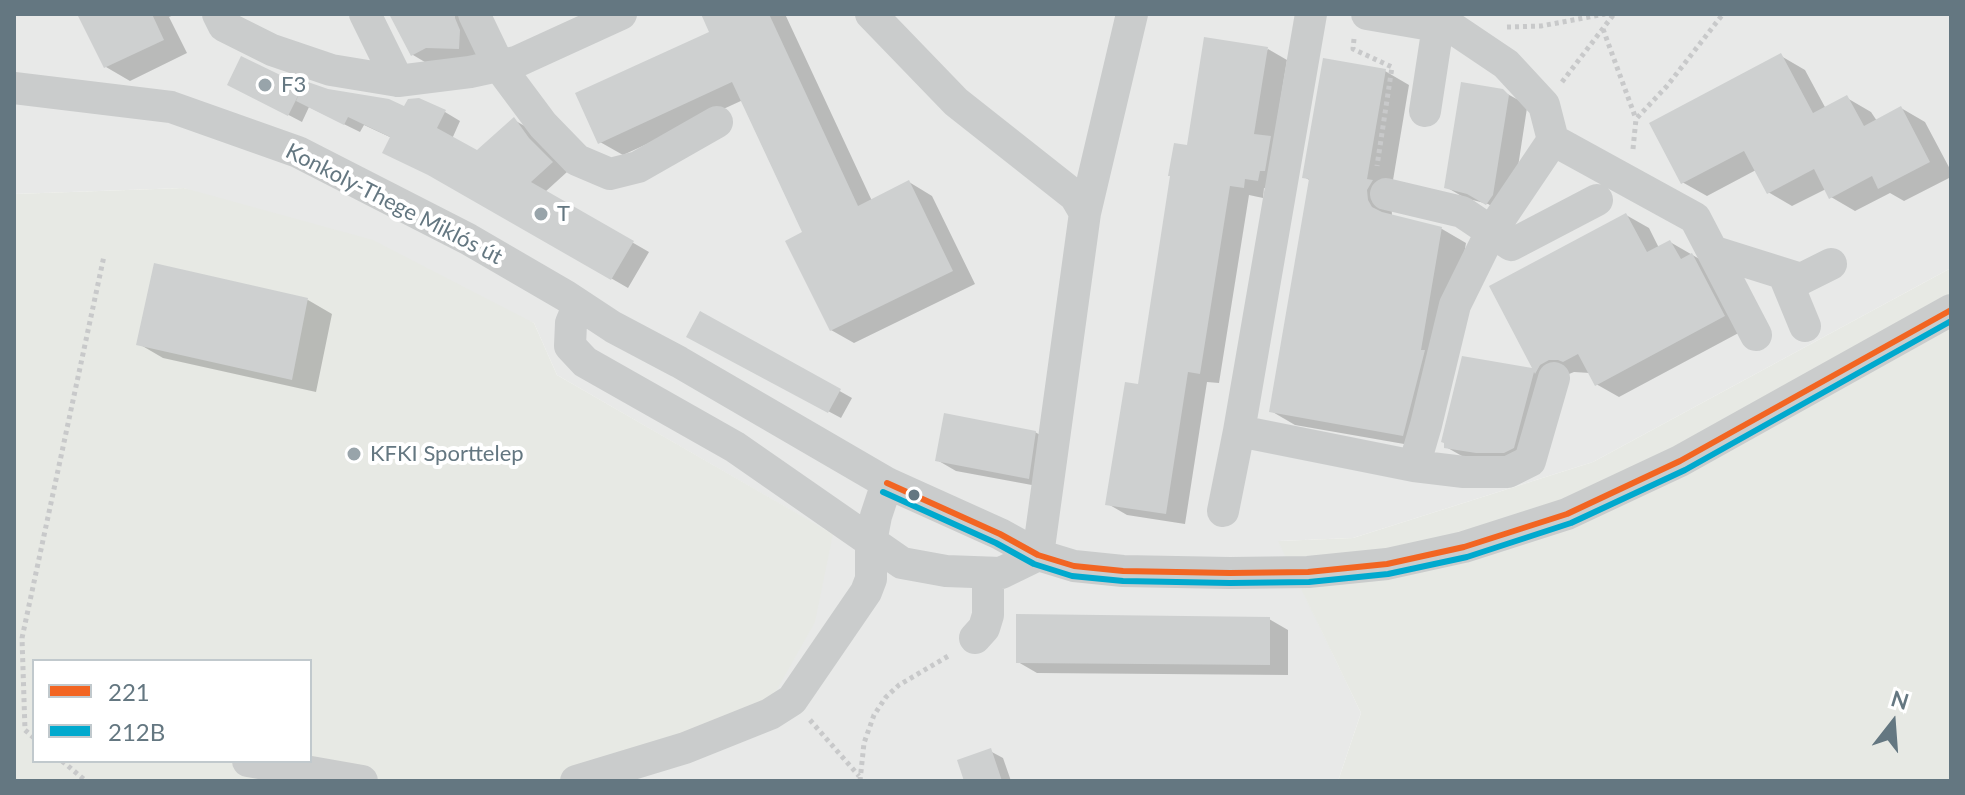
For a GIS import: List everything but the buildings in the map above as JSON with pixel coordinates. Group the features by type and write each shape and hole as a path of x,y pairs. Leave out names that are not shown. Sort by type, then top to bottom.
{"street":[{"path":"218,14 224,26 272,50 331,70 398,81 516,62 621,14"},
{"path":"365,14 398,81"},
{"path":"474,14 499,66 543,125 577,160 610,174 638,167 717,122"},
{"path":"871,14 956,102 1075,196 1085,213"},
{"path":"578,306 571,323 570,346 585,362 735,447 902,563 946,571 1001,573 1038,555 1085,213 1132,14"},
{"path":"1223,511 1311,14"},
{"path":"1361,26 1446,27 1506,64 1544,105 1553,140 1695,218 1756,335"},
{"path":"1425,111 1446,27"},
{"name":"Konkoly-Thege Miklós út","path":"14,88 171,107 298,152 468,239 578,306 887,483 1000,534 1038,555 1074,566 1123,571 1292,572 1387,564 1464,547 1567,514 1680,461 1951,310"},
{"path":"1414,466 1455,305 1491,232 1553,140"},
{"path":"1386,194 1462,212 1511,245 1597,200"},
{"path":"1715,252 1801,279 1831,264"},
{"path":"1784,275 1805,326"},
{"path":"1239,431 1414,466 1464,472 1508,472 1530,461 1554,378"},
{"path":"576,781 685,748 770,714 792,700 866,592 871,579 871,542 876,516 887,483"},
{"path":"975,638 984,628 988,615 988,573"},
{"path":"259,763 362,781"}],"path":[{"path":"1446,27 1541,26 1605,14"},
{"path":"1544,105 1614,14"},
{"path":"1636,119 1667,86 1723,14"},
{"path":"1361,26 1353,49 1392,67 1376,172 1386,194"},
{"path":"1603,29 1636,119 1630,182"},
{"path":"32,736 25,730 22,638 104,256"},
{"path":"860,779 864,743 874,715 886,697 899,685 975,638"},
{"path":"792,700 860,779"},
{"path":"64,763 86,781"}],"shaded area":[{"path":"14,14 1951,14 1951,268 1593,462 1353,538 1279,541 1361,713 1338,781 567,781 832,534 557,375 534,323 184,188 14,194"},
{"name":"KFKI Sporttelep","path":"184,188 373,240 534,323 557,375 833,534 815,622 767,707 567,781 14,781 14,194"},
{"path":"1951,268 1951,781 1338,781 1361,713 1278,541 1353,538 1593,462"}],"transit line":[{"name":"221","path":"887,483 1000,534 1038,555 1074,566 1123,571 1230,573 1308,572 1387,564 1464,547 1567,514 1680,461 1951,310"},
{"name":"212B","path":"883,492 996,543 1034,564 1072,576 1123,581 1230,583 1309,582 1388,574 1467,557 1571,523 1685,470 1951,321"}],"place":[{"name":"F3","path":"265,85"},
{"name":"T","path":"541,214"},
{"name":"KFKI Sporttelep","path":"354,454"}]}
